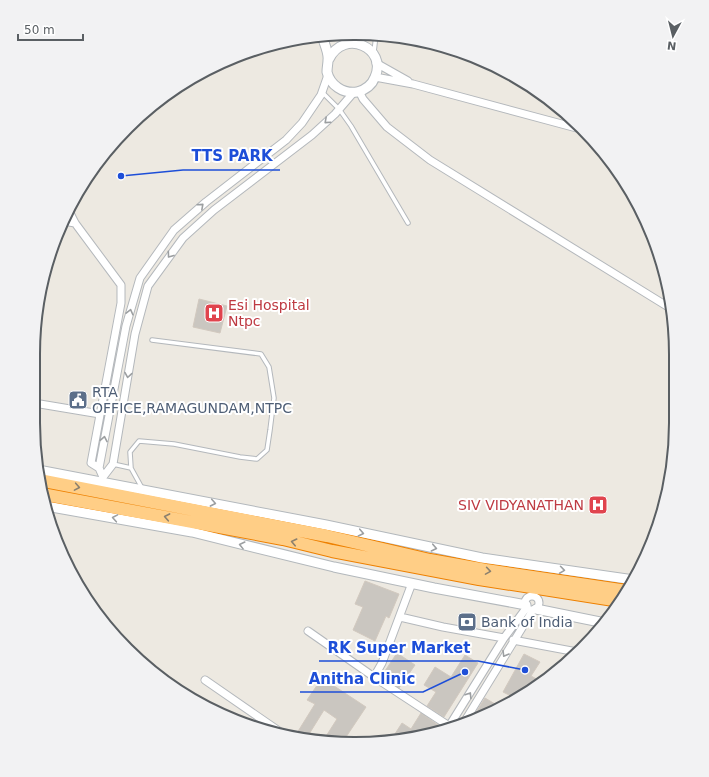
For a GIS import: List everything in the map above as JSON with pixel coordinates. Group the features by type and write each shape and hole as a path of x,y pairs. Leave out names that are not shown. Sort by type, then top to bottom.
{"highway":[{"path":"45,480 103,483 327,531 394,551 486,570 614,600"},
{"path":"49,496 98,510 283,539 332,551 394,551"},
{"path":"540,583 620,590"}],"street":[{"path":"352,40 366,47 375,59 413,84"},
{"path":"324,42 328,59 328,75 334,85 343,91 357,92 387,127 430,160 665,305"},
{"path":"328,59 339,46 356,43"},
{"path":"52,506 98,510 103,483 113,464 135,334 148,286 183,238 214,210 312,135 357,92 369,86 375,77 375,59"},
{"path":"103,483 99,468 126,326 140,278 174,230 206,202 286,140 302,123 322,92 328,75"},
{"path":"375,77 413,84 571,127"},
{"path":"71,217 121,285 121,303 91,463 99,468"},
{"path":"69,222 75,223"},
{"path":"40,404 100,414"},
{"path":"44,471 142,489 327,531"},
{"path":"134,516 334,567 598,622"},
{"path":"540,583 627,580"},
{"path":"374,677 382,663 412,583"},
{"path":"453,721 504,638 530,608 539,604 540,583"},
{"path":"530,608 526,601 540,583"},
{"path":"467,716 513,640 530,608"},
{"path":"400,617 442,627 504,638"},
{"path":"308,631 444,724"},
{"path":"513,640 571,651"},
{"path":"205,680 270,725"}],"lane":[{"path":"375,59 376,41"},
{"path":"322,92 339,109 355,132 408,223"},
{"path":"142,489 131,468 130,452 139,441 174,444 257,459 266,450 274,398 269,367 261,354 152,340"},
{"path":"113,464 131,468"}],"building":[{"path":"199,299 227,306 220,333 193,327"},
{"path":"365,581 399,594 389,618 386,616 375,641 353,630 363,607 355,604"},
{"path":"397,653 415,665 399,688 385,678 386,677 383,674"},
{"path":"524,654 540,662 531,676 536,679 511,696 503,692"},
{"path":"465,655 478,663 444,717 427,706 436,692 424,685 435,667 451,677"},
{"path":"322,678 366,707 346,737 327,735 337,719 324,710 309,733 298,732 315,704 307,700"},
{"path":"485,698 495,704 494,705 476,713"},
{"path":"421,713 438,725 416,731 395,734 402,723 411,729"}],"place":[{"name":"TTS PARK","path":"121,176"},
{"name":"Esi Hospital Ntpc","path":"214,313"},
{"name":"RTA OFFICE,RAMAGUNDAM,NTPC","path":"78,400"},
{"name":"SIV VIDYANATHAN","path":"598,505"},
{"name":"Bank of India","path":"467,622"},
{"name":"RK Super Market","path":"525,670"},
{"name":"Anitha Clinic","path":"465,672"}]}
